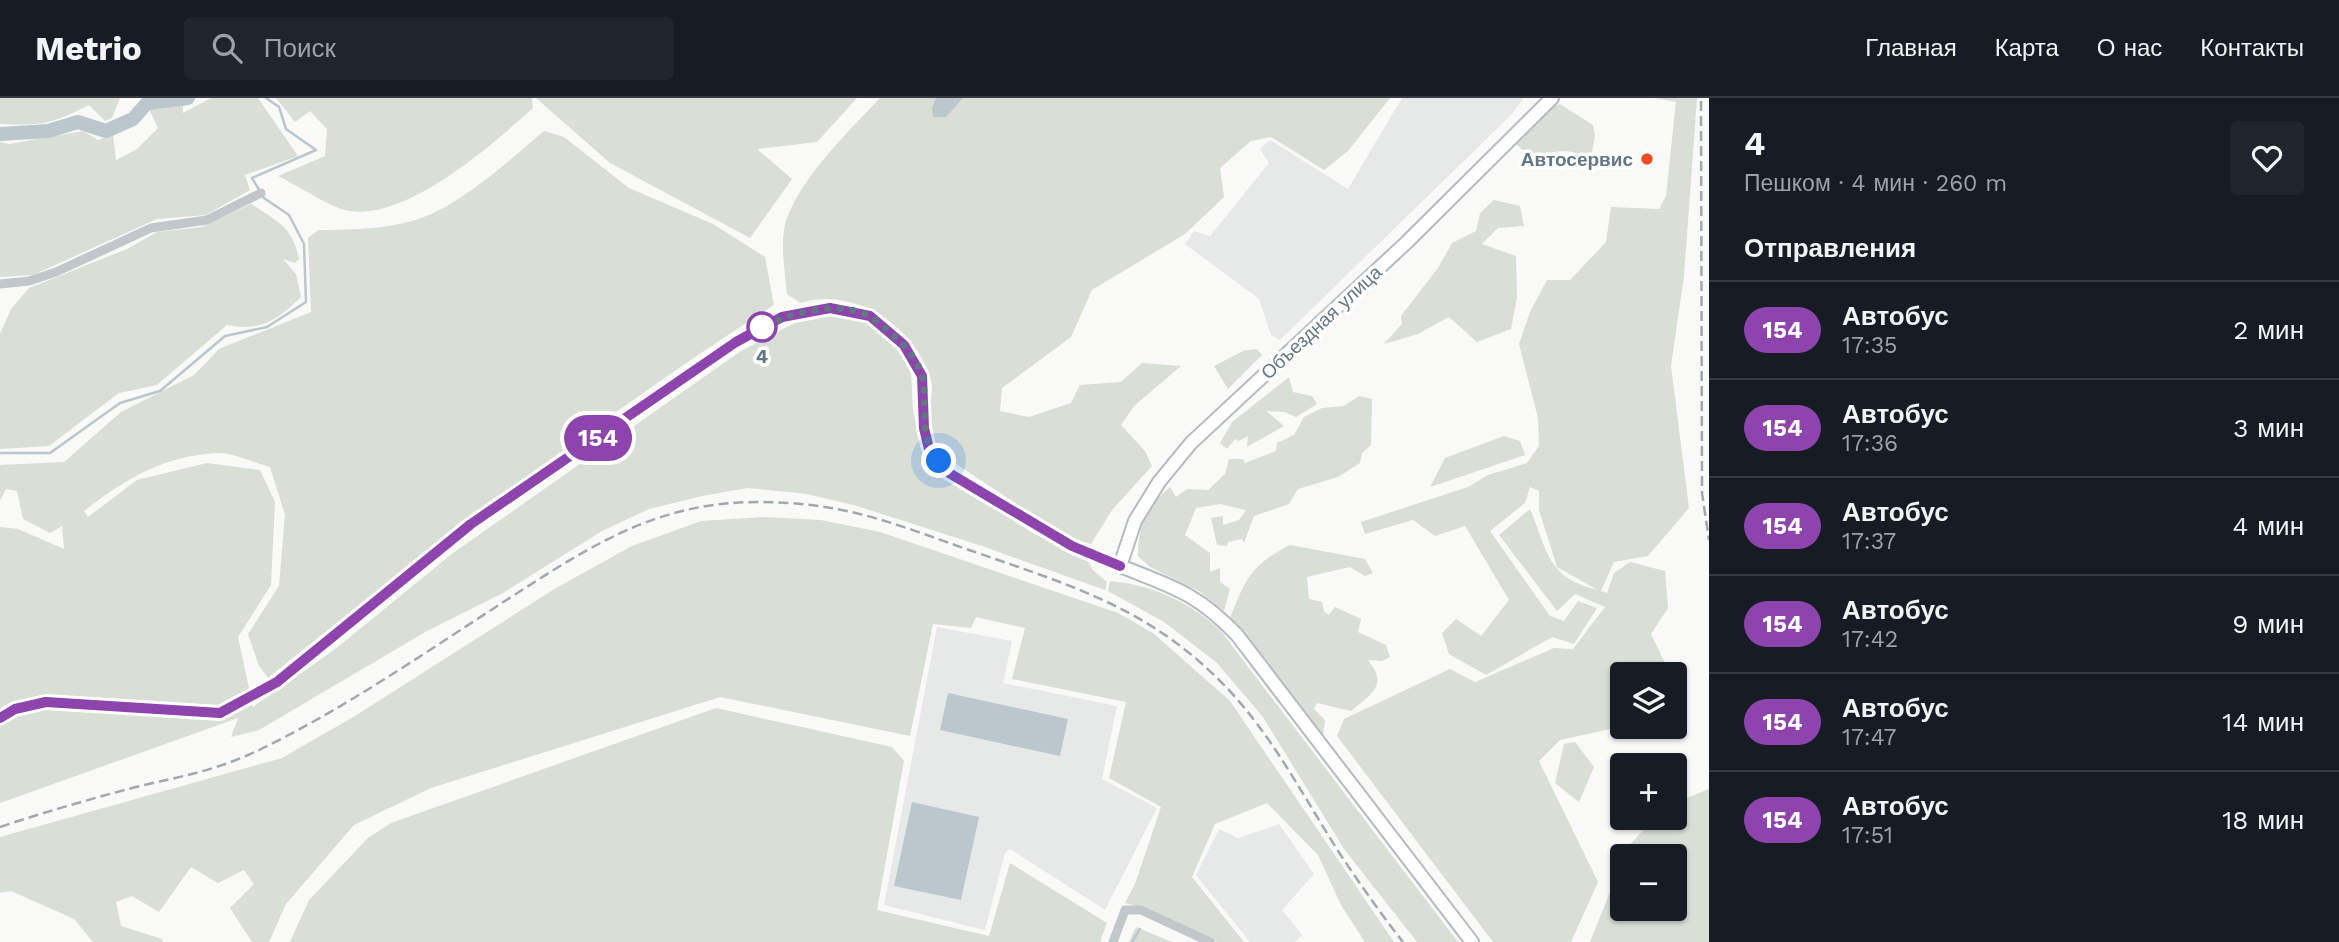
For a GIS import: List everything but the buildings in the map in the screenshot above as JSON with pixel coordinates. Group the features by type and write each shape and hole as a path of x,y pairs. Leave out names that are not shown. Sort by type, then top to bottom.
{"main road":[{"name":"Объездная улица","path":"1120,566 1135,521 1159,482 1191,443 1407,242 1552,98"},
{"path":"1120,566 1177,587 1212,608 1237,635 1472,942"}],"street":[{"path":"0,284 29,281 56,272 151,228 207,220 261,193"},
{"path":"0,718 15,709 46,702 220,713 277,682 471,524 736,342 782,317 830,308 870,316 904,345 922,376 924,428 929,449 949,473 1072,546 1120,566"},
{"path":"1113,942 1125,910 1141,910 1210,942"}],"shaded area":[{"path":"0,98 120,98 112,118 105,121 89,105 55,120 26,125 0,124"},
{"path":"211,98 258,98 298,156 245,175 250,190 206,215 157,219 33,275 0,277 0,142 9,144 83,131 98,140 113,134 116,160 137,149 158,128 149,109 183,105 183,113"},
{"path":"276,98 532,98 533,108 494,142 445,178 419,194 393,205 368,211 337,207 278,176 325,156 327,129 310,111 295,122"},
{"path":"536,98 857,98 817,142 757,149 792,179 750,238 610,163"},
{"path":"880,98 1390,98 1348,151 1324,170 1271,137 1251,141 1220,168 1224,197 1185,234 1092,290 1071,337 1002,388 1000,411 1029,417 1071,403 1080,385 1121,382 1142,363 1181,366 1134,406 1121,425 1145,451 1152,466 1112,510 1091,544 1067,537 935,450 929,418 931,380 923,360 897,327 880,315 841,300 820,299 800,303 787,294 783,236 794,202 828,154"},
{"path":"936,98 963,98 946,117 933,117 932,108"},
{"path":"1402,98 1524,98 1511,115 1280,340 1271,335 1259,299 1185,244 1194,231 1210,236 1269,163 1260,149 1270,140 1348,189"},
{"path":"1653,98 1697,98 1684,276 1671,366 1689,508 1648,556 1614,562 1601,591 1607,593 1614,573 1630,562 1665,571 1668,608 1651,634 1665,662 1610,662 1610,729 1560,740 1539,761 1598,882 1571,942 1493,942 1337,736 1344,719 1450,669 1475,682 1554,648 1573,649 1605,607 1575,594 1557,611 1499,535 1530,509 1546,550 1552,561 1559,570 1581,585 1598,590 1557,567 1539,510 1539,491 1530,487 1525,503 1490,531 1550,616 1564,621 1578,601 1597,608 1574,644 1552,637 1486,675 1449,654 1442,633 1456,619 1481,636 1509,600 1465,526 1435,536 1413,520 1365,534 1361,522 1468,487 1488,475 1527,463 1539,446 1538,418 1519,344 1530,312 1547,280 1570,280 1606,242 1611,207 1659,209 1666,196 1676,102"},
{"path":"1560,104 1593,125 1595,135 1591,159 1563,151 1550,154 1536,162 1515,143 1550,107"},
{"path":"544,131 564,137 629,188 713,224 765,257 774,305 708,348 516,485 268,678 259,666 248,634 279,586 285,515 270,467 223,453 179,459 130,479 84,511 88,517 137,480 207,463 260,470 275,502 271,585 238,637 253,707 334,650 453,553 741,351 795,323 827,317 847,315 869,324 897,346 911,371 913,411 924,455 963,488 1031,532 1087,560 1093,570 1107,582 1105,590 982,546 857,506 807,494 748,488 702,496 649,509 602,531 503,593 427,631 259,730 231,737 238,718 0,803 0,527 18,529 64,549 62,526 50,533 23,519 17,491 6,489 0,501 0,465 64,462 121,412 194,375 219,349 311,312 308,238 318,230 363,229 422,218 478,186"},
{"path":"1494,200 1520,206 1524,226 1498,228 1482,244 1516,256 1517,297 1511,329 1477,342 1449,317 1418,334 1384,344 1402,324 1401,316 1438,268 1452,243 1476,231 1480,213"},
{"path":"251,204 282,225 292,239 299,259 295,263 283,259 296,274 301,297 285,312 268,322 250,327 227,325 157,385 119,393 49,446 0,449 0,334 11,309 29,288 127,249 157,232 202,227"},
{"path":"1257,349 1262,355 1228,389 1214,366 1243,351"},
{"path":"1289,377 1293,392 1312,396 1317,404 1296,417 1285,412 1266,411 1284,426 1247,447 1248,436 1239,441 1235,439 1227,449 1220,443 1232,422"},
{"path":"1359,396 1372,399 1371,445 1362,453 1360,463 1338,477 1298,489 1289,504 1254,516 1244,543 1242,539 1228,542 1227,546 1217,545 1211,518 1223,516 1223,525 1239,520 1246,510 1220,504 1196,508 1185,535 1210,553 1210,572 1220,568 1220,582 1230,589 1224,611 1199,591 1150,567 1138,556 1145,517 1170,487 1176,497 1187,489 1208,490 1225,474 1229,459 1243,459 1245,463 1276,451 1277,443 1294,435 1304,417 1322,408 1344,406"},
{"path":"1504,436 1520,441 1525,455 1430,487 1445,458"},
{"path":"765,517 821,520 880,532 1118,613 1153,633 1230,701 1394,942 1365,942 1341,905 1318,855 1267,803 1215,824 1192,877 1244,942 1217,942 1150,910 1125,903 1135,884 1161,807 1109,778 1126,702 1012,679 1025,628 976,617 971,628 933,624 910,736 720,697 431,788 354,825 286,904 269,942 252,942 230,908 254,884 244,870 218,883 191,867 159,912 132,896 116,902 121,926 162,939 163,942 93,942 74,919 11,891 0,893 0,837 282,758 355,716 556,588 632,546 701,521"},
{"path":"1290,545 1365,559 1373,573 1365,576 1350,567 1307,577 1309,599 1322,602 1324,612 1329,615 1335,607 1361,619 1358,632 1386,645 1390,657 1382,661 1368,660 1377,676 1375,688 1351,711 1317,703 1314,709 1325,720 1323,735 1230,618 1251,574 1266,559"},
{"path":"1110,581 1140,586 1169,596 1220,630 1458,942 1417,942 1344,849 1263,717 1216,662 1164,622 1108,591"},
{"path":"937,627 1012,641 1003,683 1117,706 1102,779 1157,808 1105,910 1010,849 1005,853 985,930 884,905"},
{"path":"948,693 1068,719 1060,756 940,730"},
{"path":"716,708 892,747 904,761 877,910 989,936 1010,863 1107,923 1100,942 290,942 309,900 368,838 391,823"},
{"path":"1575,742 1594,767 1579,802 1555,783 1564,744"},
{"path":"1709,789 1709,942 1590,942 1610,892 1610,921 1687,921 1687,844 1631,844 1643,830 1687,830 1687,798"},
{"path":"912,802 979,817 961,900 894,886"},
{"path":"1279,824 1314,874 1282,910 1302,935 1295,942 1250,942 1196,875 1219,829 1238,838"},
{"path":"1136,927 1172,942 1129,942"}],"waterway":[{"path":"0,134 48,131 78,122 106,131 133,119 147,103 188,98"},
{"path":"0,453 50,453 120,403 160,391 225,336 267,327 306,302 304,244 289,215 264,198 252,178 316,150 286,129 279,107 266,98"},
{"path":"1132,942 1140,929"}],"railway":[{"path":"1701,101 1702,493 1709,540"},
{"path":"0,827 102,796 201,772 247,756 356,697 568,561 635,527 682,511 719,504 794,503 868,516 904,527 1073,587 1133,615 1161,632 1216,677 1252,718 1348,865 1403,942"}],"bus line":[{"name":"154","path":"0,718 15,709 46,702 220,713 277,682 471,524 736,342 782,317 830,308 870,316 904,345 922,376 924,428 929,449 949,473 1072,546 1120,566"}],"place":[{"name":"Автосервис","path":"1647,159"},
{"name":"4","path":"762,327"}],"route":[{"path":"762,327 759,329 782,317 830,308 870,316 904,345 922,376 924,428 929,449 939,461"}]}
